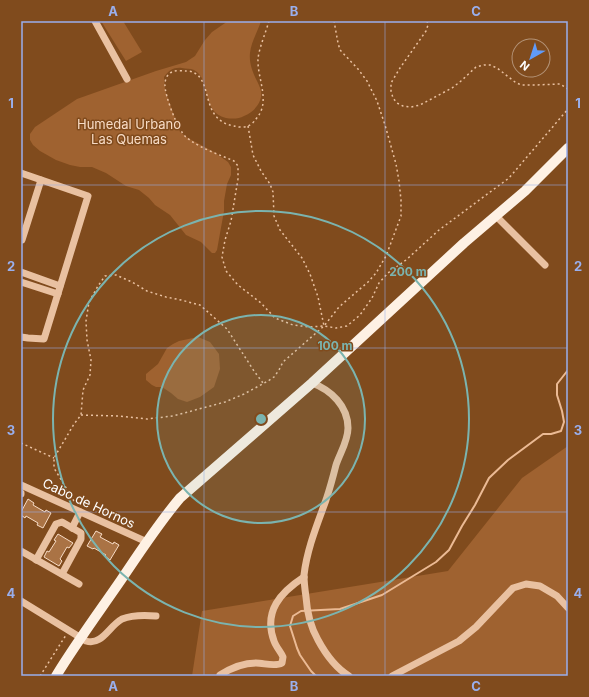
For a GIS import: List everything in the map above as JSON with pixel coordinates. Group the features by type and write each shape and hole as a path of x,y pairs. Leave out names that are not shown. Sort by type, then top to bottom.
{"main road":[{"path":"56,676 160,522 180,498 312,383 447,258 540,177 568,148"}],"street":[{"path":"95,21 127,79"},
{"path":"21,173 88,196 44,339 21,337"},
{"path":"22,240 41,180"},
{"path":"496,216 545,265"},
{"path":"21,272 60,286"},
{"path":"21,282 58,294"},
{"path":"312,383 328,391 336,399 346,416 348,428 326,499 314,531 307,558 304,577 307,604 309,619 316,637 325,652 341,670 349,676"},
{"name":"Cabo de Hornos","path":"21,485 147,542"},
{"path":"72,528 80,512"},
{"path":"36,560 56,524 62,522 81,533 81,539 62,574"},
{"path":"21,551 79,584"},
{"path":"220,675 241,664 254,663 277,665 282,663 283,655 276,646 272,634 271,623 273,612 277,601 285,591 304,577"},
{"path":"392,676 459,641 513,588 526,584 540,586 558,596 568,608"},
{"path":"21,601 86,641 93,642 102,638 122,619 138,616 156,616"}],"path":[{"path":"269,21 258,58 258,70 263,90 263,101 258,117 248,126 240,127 230,125 217,118 213,114 200,78 193,72 172,71 165,79 164,86 171,109 180,131 184,136 192,142 234,161 238,166 238,179 231,221 225,240 222,258 226,271 238,285 261,303 275,318 293,325 336,328 347,326 360,315 372,298 379,283 388,273 406,260 440,230 509,178 568,109"},
{"path":"80,415 119,416 147,419 173,416 225,402 244,394 274,377 283,362 301,348 324,326 339,307 368,282 376,273 386,256 401,216 399,181 396,164 377,101 358,69 340,50 334,21"},
{"path":"427,21 428,25 426,31 391,83 393,98 397,103 403,106 411,107 420,104 452,88 476,67 484,65 490,65 497,68 521,85 560,84 568,89"},
{"path":"248,126 253,155 273,192 274,216 280,230 302,258 310,274 318,297 324,326"},
{"path":"80,512 54,468 54,458 80,415 83,390 90,375 91,360 87,340 86,321 89,302 105,276 116,275 148,291 200,305 227,329 263,383"},
{"path":"21,443 54,458"},
{"path":"40,676 69,630"}],"green space":[{"path":"101,21 123,21 142,52 126,61"},
{"name":"Humedal Urbano Las Quemas","path":"228,21 261,21 250,53 253,73 261,91 261,99 254,109 240,118 226,118 218,115 209,103 203,80 194,70 177,68 170,71 164,77 165,90 180,132 214,152 228,162 231,167 231,175 227,184 217,250 215,253 212,253 201,242 186,235 170,215 155,205 139,190 126,186 106,173 92,167 80,167 56,160 40,151 33,145 30,140 30,134 35,127 77,99 186,62 195,56 212,32"},
{"path":"198,337 210,342 219,354 220,369 214,387 200,397 187,402 178,399 162,387 156,387 146,380 146,374 158,364 167,348 179,341"},
{"path":"568,446 568,676 192,676 202,611 448,571 522,478"}],"building":[{"path":"28,499 34,503 33,505 45,512 46,510 51,513 43,528 37,525 38,523 26,516 25,518 21,515 21,512"},
{"path":"96,531 102,534 100,537 113,544 114,542 119,545 110,560 105,556 106,555 87,546"},
{"path":"58,534 73,543 69,548 67,547 60,559 62,561 59,566 44,557 56,541 54,540"}],"waterway":[{"path":"316,676 300,655 297,648 290,626 293,616 301,611 340,609 382,595 436,562 449,550 489,478 508,460 543,434 551,434 561,431 564,422 557,395 557,384 568,370"}]}
